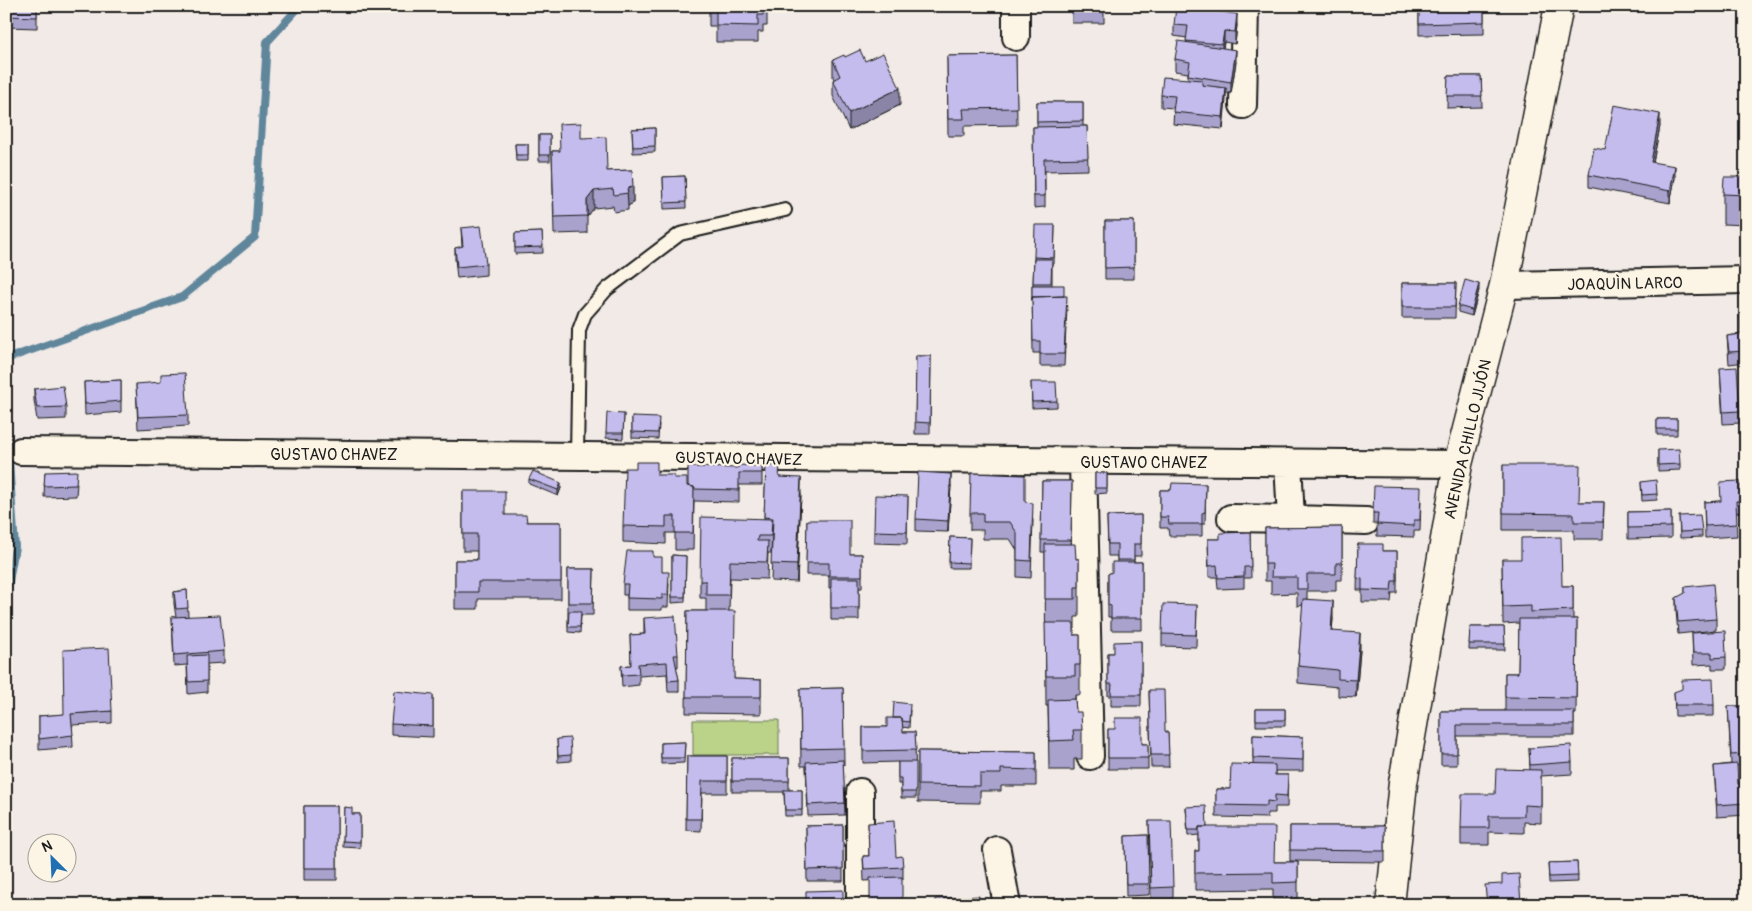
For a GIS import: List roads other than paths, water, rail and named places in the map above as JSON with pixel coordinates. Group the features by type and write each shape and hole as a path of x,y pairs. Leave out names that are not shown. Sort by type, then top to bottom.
{"street":[{"path":"1016,6 1016,37"},
{"path":"1243,105 1245,6"},
{"name":"AVENIDA CHILLO JIJÓN","path":"1390,905 1403,783 1458,464 1504,285 1559,6"},
{"name":"JOAQUÌN LARCO","path":"1504,285 1746,280"},
{"name":"GUSTAVO CHAVEZ","path":"21,451 1458,464"},
{"path":"1084,462 1090,756"},
{"path":"1288,462 1291,519"},
{"path":"1231,518 1366,522"},
{"path":"860,792 860,905"},
{"path":"997,850 1007,905"}],"lane":[{"path":"577,456 579,330 585,314 594,302 607,289 680,234 785,210"}],"waterway":[{"path":"6,359 182,297 255,237 267,42 300,6"},
{"path":"6,420 15,547 6,598"}]}
